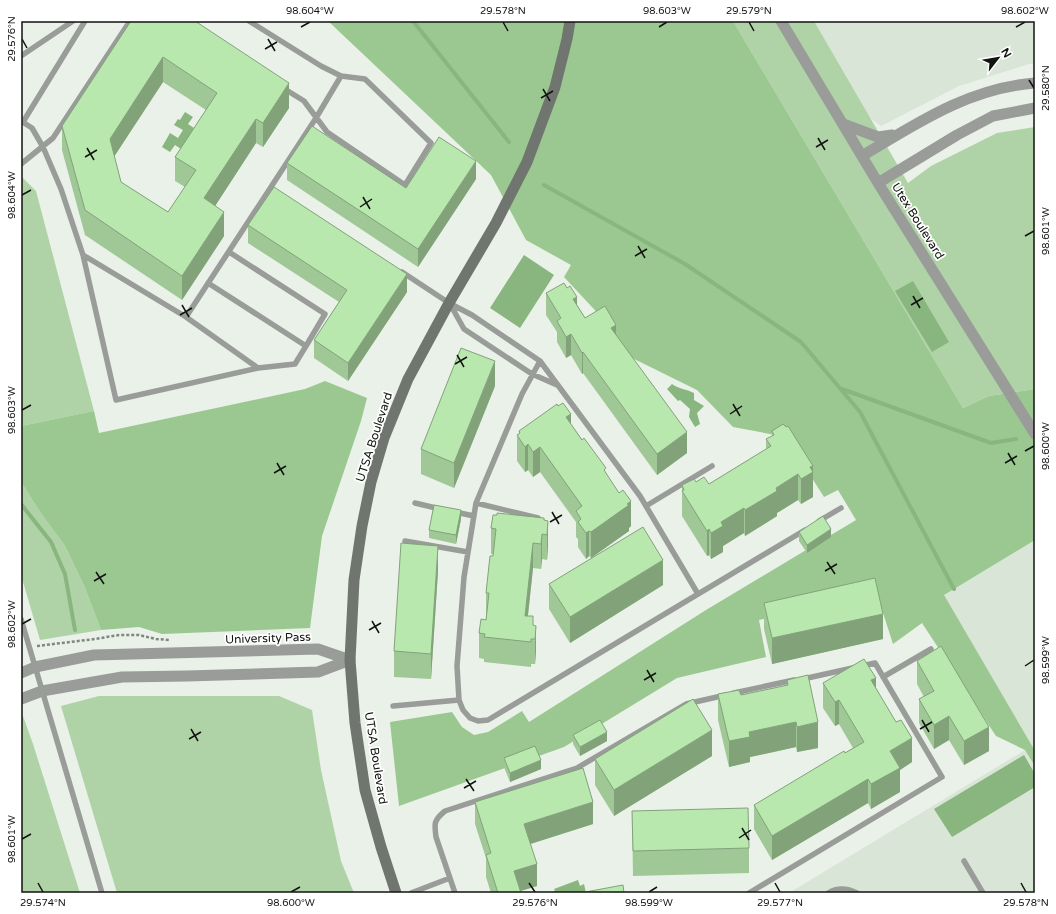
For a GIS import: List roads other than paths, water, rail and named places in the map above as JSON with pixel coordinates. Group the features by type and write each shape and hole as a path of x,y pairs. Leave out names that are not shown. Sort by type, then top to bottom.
{"main road":[{"name":"UTSA Boulevard","path":"396,893 365,790 355,723 350,660 354,580 371,482 384,438 408,379 449,303 496,223 527,162 555,87 570,21"}],"street":[{"name":"Utex Boulevard","path":"781,21 878,183 1035,434"},
{"path":"862,156 932,114 981,94 1022,84 1035,83"},
{"path":"878,183 957,135 994,116 1035,108"},
{"path":"843,124 878,137 886,137 902,132"},
{"name":"University Pass","path":"21,673 35,667 94,655 318,650 350,660"},
{"path":"21,698 42,692 122,677 318,672 350,660"}],"lane":[{"path":"21,56 73,21"},
{"path":"85,21 22,122 32,128 43,147 61,189 83,254 116,400 258,368 295,364 325,314 229,252"},
{"path":"21,164 53,138 130,21"},
{"path":"249,21 321,66 340,76 365,79 431,143 405,185 327,132 304,101 277,84"},
{"path":"186,317 316,118 340,76"},
{"path":"271,187 277,191"},
{"path":"83,254 186,317 258,368"},
{"path":"396,268 449,303 472,315 540,361 646,506 698,594"},
{"path":"208,283 306,346"},
{"path":"449,303 464,329 532,374 559,386"},
{"path":"540,361 522,394 476,503 464,577 458,666 459,700 463,710 470,718 478,721 488,720 807,528"},
{"path":"646,506 712,466"},
{"path":"415,503 444,510"},
{"path":"476,503 544,520"},
{"path":"814,524 841,508"},
{"path":"452,511 474,516"},
{"path":"405,540 468,552"},
{"path":"21,619 102,893"},
{"path":"883,677 931,649"},
{"path":"455,893 436,837 435,828 437,818 445,811 577,768 686,704 875,663 942,777 749,893"},
{"path":"394,706 459,700"},
{"path":"964,861 983,893"},
{"path":"412,893 450,878"},
{"path":"828,893 836,889 844,889 857,893"}],"waterway":[{"path":"413,21 509,142"},
{"path":"544,185 685,264 801,342 860,412 954,589"},
{"path":"842,389 991,443 1016,439"},
{"path":"21,504 51,542 65,574 75,630"}]}
